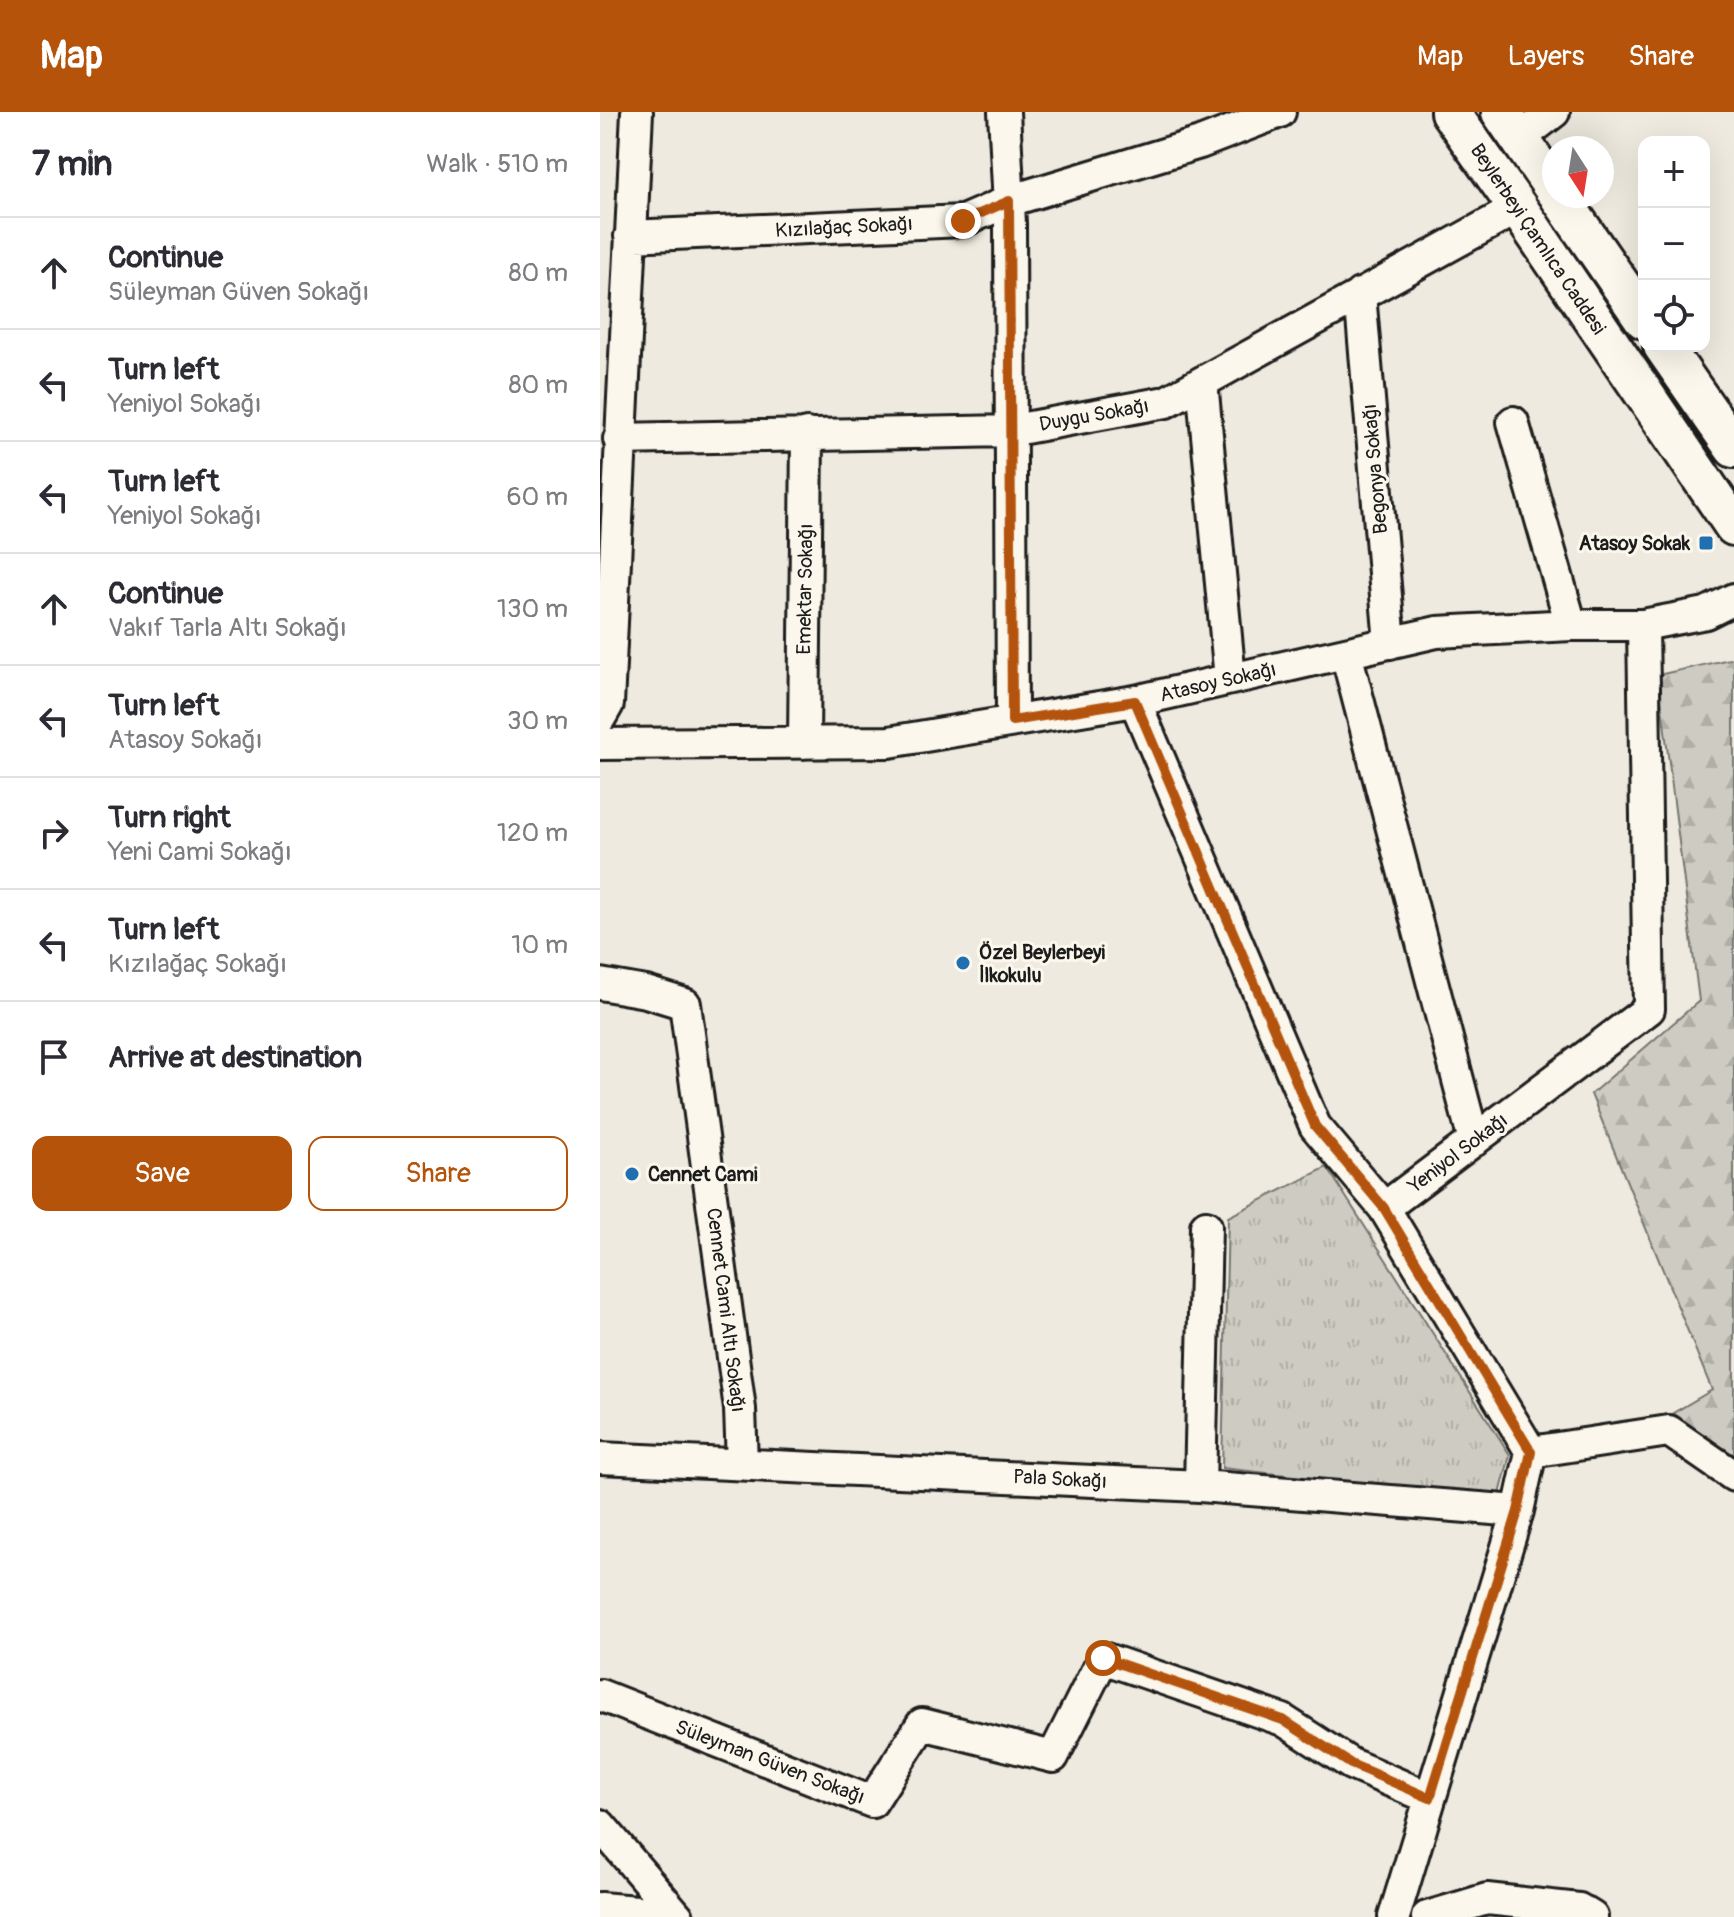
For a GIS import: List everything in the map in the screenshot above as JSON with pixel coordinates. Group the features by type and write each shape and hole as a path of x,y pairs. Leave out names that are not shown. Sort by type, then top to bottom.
{"main road":[{"name":"Beylerbeyi Çamlıca Caddesi","path":"1450,112 1734,526"},
{"path":"1511,125 1542,171"},
{"path":"1567,208 1638,310"},
{"path":"1667,352 1734,448"}],"street":[{"path":"600,718 608,704 637,112"},
{"path":"1004,112 1009,201 1012,721"},
{"name":"Kızılağaç Sokağı","path":"630,236 963,221 1009,201 1200,143 1280,112"},
{"path":"1511,125 1554,112"},
{"name":"Duygu Sokağı","path":"619,439 1009,431 1166,402 1518,208"},
{"name":"Begonya Sokağı","path":"1360,294 1390,643"},
{"path":"1202,382 1230,679"},
{"path":"1513,422 1571,625"},
{"name":"Emektar Sokağı","path":"804,743 807,434"},
{"path":"1643,625 1706,613 1734,599"},
{"name":"Atasoy Sokağı","path":"600,744 889,742 1135,701 1437,632 1571,625 1643,625"},
{"name":"Yeniyol Sokağı","path":"1384,1208 1649,1009 1643,625"},
{"path":"1346,653 1474,1141"},
{"path":"1135,701 1315,1126 1384,1208 1531,1452 1518,1511 1394,1917"},
{"name":"Cennet Cami Altı Sokağı","path":"600,984 646,992 685,1004 740,1409 742,1464"},
{"path":"1200,1486 1206,1226"},
{"path":"1531,1452 1669,1431 1734,1476"},
{"name":"Pala Sokağı","path":"600,1458 1200,1486 1518,1511"},
{"name":"Süleyman Güven Sokağı","path":"600,1695 872,1802 922,1724 1053,1757 1103,1658 1283,1720 1351,1764 1430,1798"},
{"path":"600,1825 676,1916"},
{"path":"1427,1917 1487,1899 1579,1909 1592,1917"},
{"path":"600,1908 676,1916"}],"green space":[{"path":"1734,658 1734,1491 1653,1425 1712,1390 1591,1094 1699,1001 1658,675"},
{"path":"1327,1167 1510,1455 1499,1498 1222,1468 1228,1217"}],"place":[{"name":"Atasoy Sokak","path":"1706,543"},
{"name":"Özel Beylerbeyi İlkokulu","path":"963,963"},
{"name":"Cennet Cami","path":"632,1174"}],"route":[{"path":"963,221 1009,201 1012,721 1135,701 1315,1126 1384,1208 1531,1452 1518,1511 1430,1798 1351,1764 1283,1720 1103,1658"}]}
